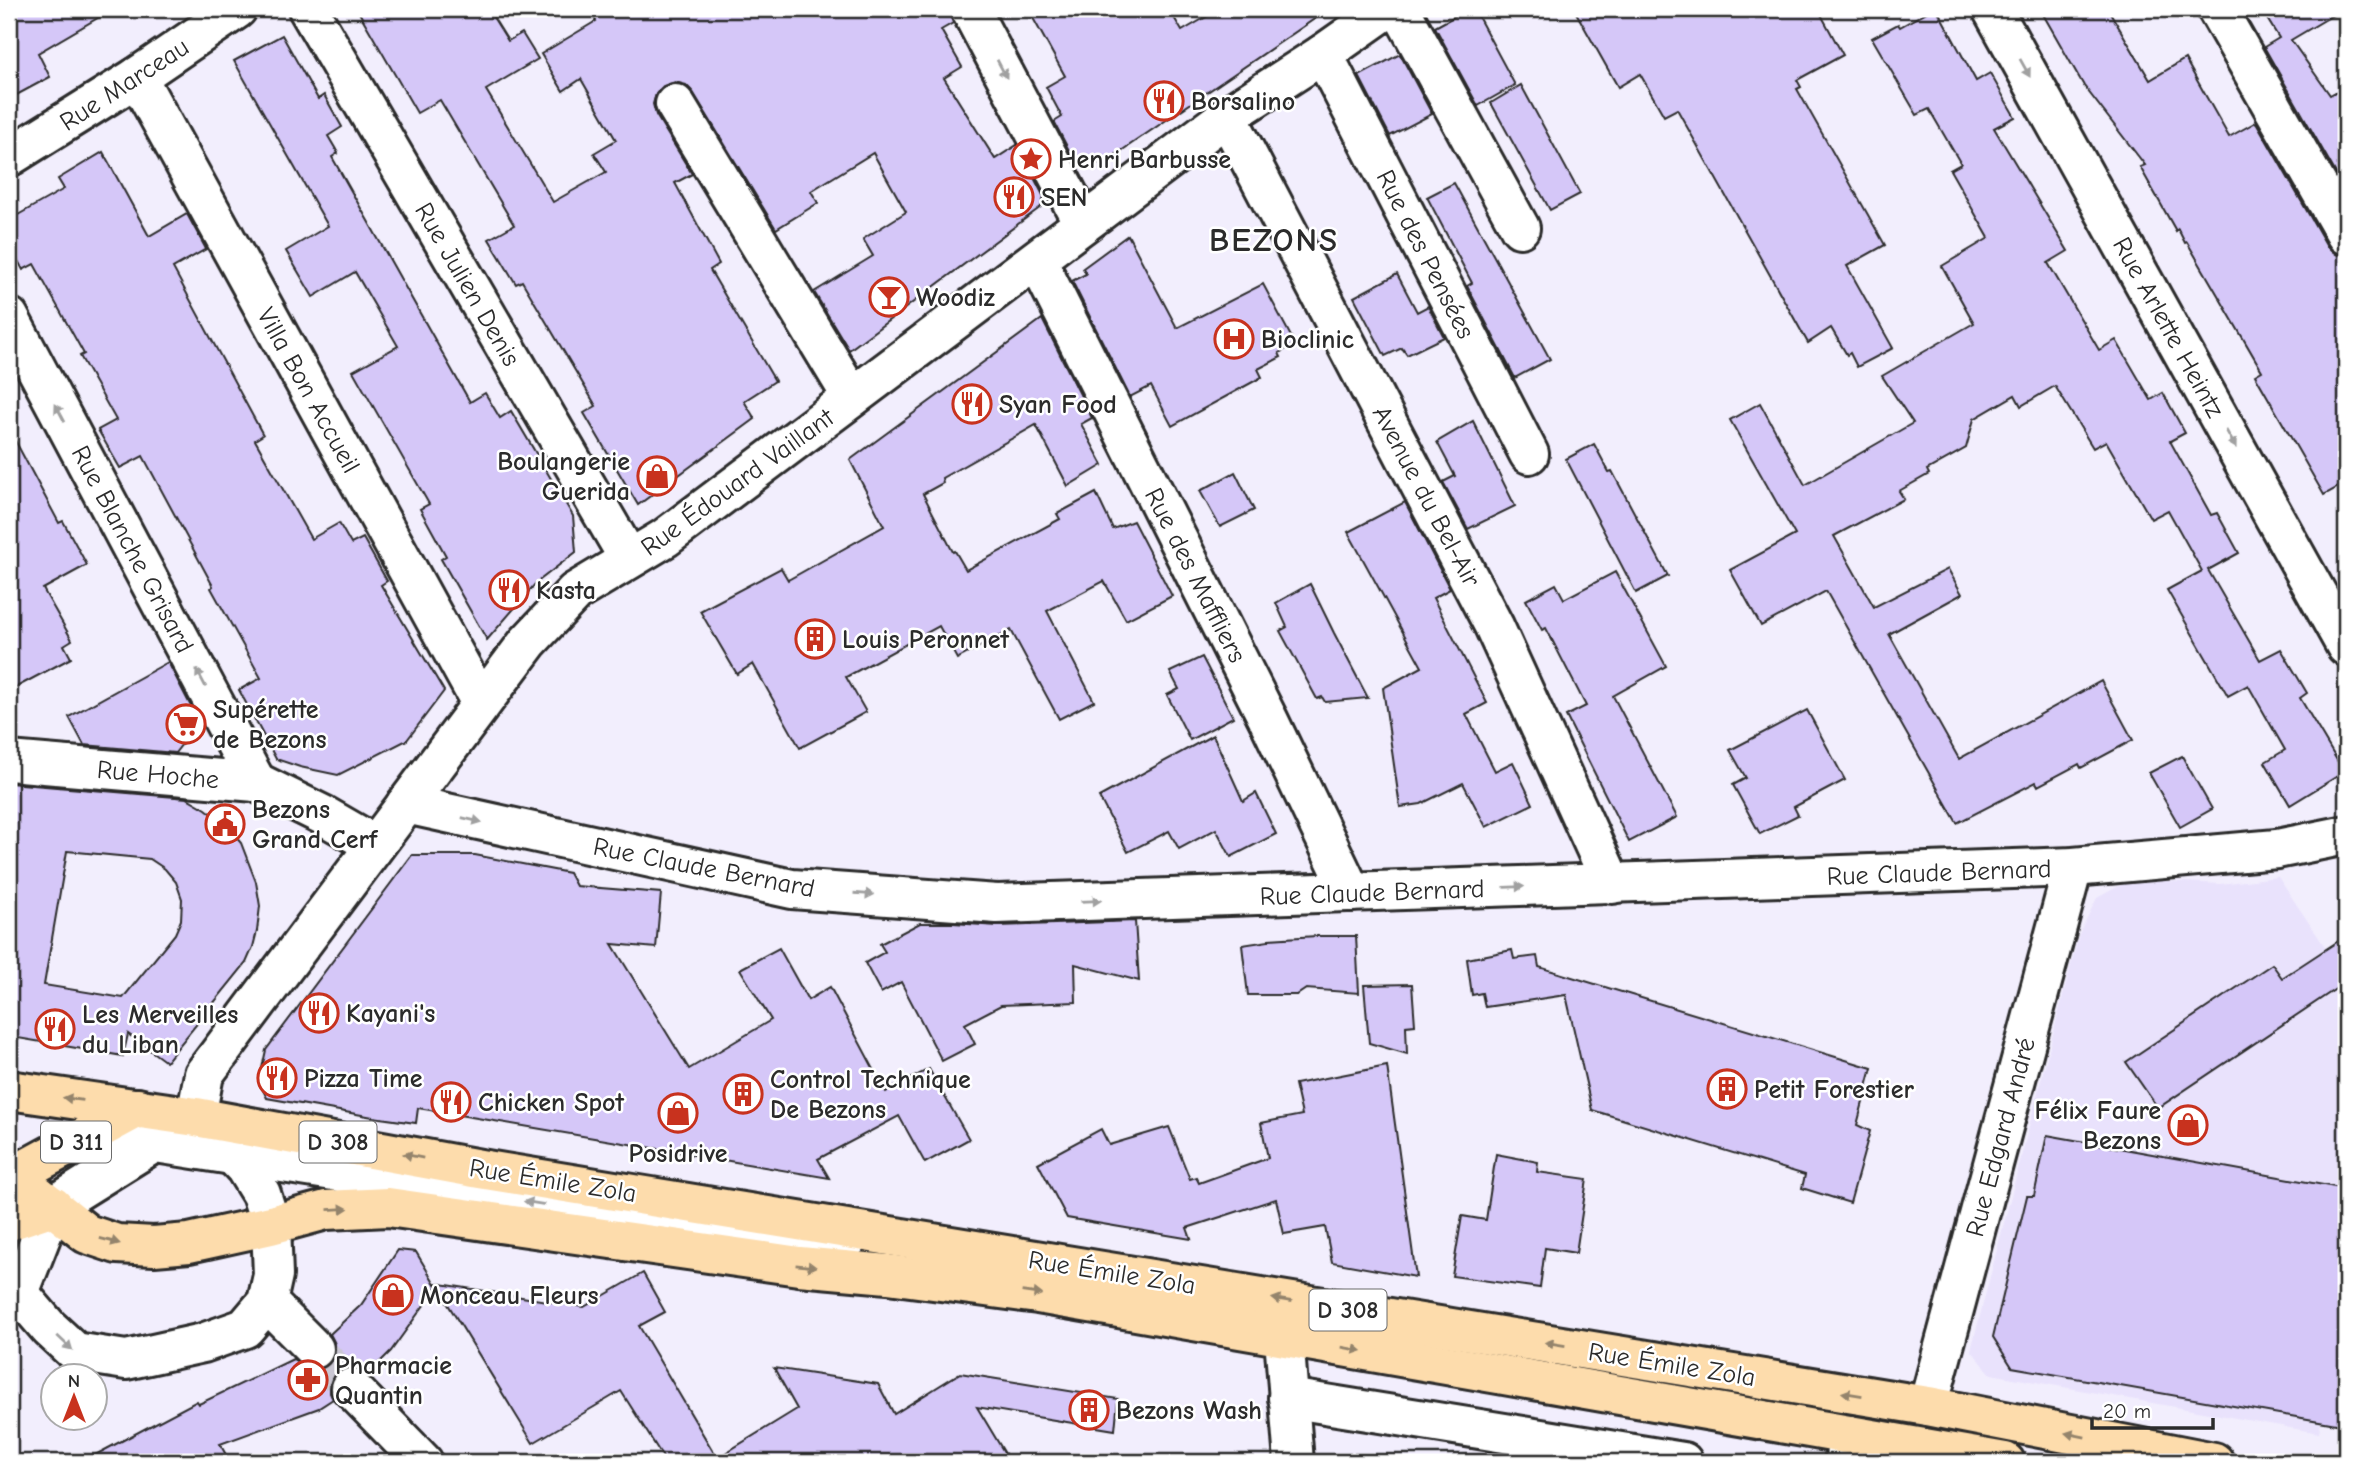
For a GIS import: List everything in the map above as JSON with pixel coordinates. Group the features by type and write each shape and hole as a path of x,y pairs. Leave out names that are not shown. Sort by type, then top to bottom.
{"main road":[{"name":"Rue Émile Zola","path":"9,1090 196,1117 480,1169 1928,1406 2214,1462"},
{"name":"D 311","path":"10,1175 138,1108"},
{"name":"Rue Émile Zola","path":"10,1175 87,1234 117,1244 154,1246 189,1243 326,1210 388,1207 799,1266 888,1274 1038,1294 1283,1337 1847,1448 2005,1462"},
{"path":"9,1221 53,1206"}],"street":[{"name":"Rue Marceau","path":"9,157 137,77 237,9"},
{"name":"Rue Julien Denis","path":"308,9 629,559"},
{"path":"970,9 1083,223"},
{"name":"Rue Édouard Vaillant","path":"138,1108 204,1074 481,703 528,642 575,592 665,538 1227,116 1387,9"},
{"path":"1400,9 1520,228"},
{"name":"Rue Arlette Heintz","path":"1992,9 2346,646"},
{"path":"2217,9 2346,235"},
{"name":"Rue des Pensées","path":"1323,54 1529,454"},
{"name":"Villa Bon Accueil","path":"137,77 481,703"},
{"path":"675,104 852,397"},
{"name":"Avenue du Bel-Air","path":"1227,116 1494,626 1612,884"},
{"name":"Rue des Maffliers","path":"1037,260 1269,721 1351,892"},
{"name":"Rue Blanche Grisard","path":"9,317 256,782"},
{"name":"Rue Hoche","path":"9,761 256,782 323,815 375,845"},
{"name":"Rue Claude Bernard","path":"406,804 792,889 997,904 2073,867 2277,849 2346,835"},
{"name":"Rue Edgard André","path":"1928,1406 2073,867"},
{"name":"Rue Édouard Vaillant","path":"196,1117 204,1074"},
{"path":"196,1117 244,1168 261,1194 271,1225 273,1275 267,1302 245,1328 203,1343 126,1360 75,1352 14,1298 53,1206 152,1144 196,1117"},
{"path":"92,1133 779,1241 894,1236"},
{"path":"267,1302 314,1349"},
{"path":"1283,1337 1294,1462"},
{"path":"351,1388 412,1458"},
{"path":"1288,1398 1683,1462"}],"shaded area":[{"name":"Félix Faure Bezons","path":"2278,877 2346,978 2346,1272 2319,1433 1991,1374 1971,1350 2079,934 2097,898 2132,879 2220,884"}],"building":[{"path":"9,9 113,9 38,53 50,77 9,99"},
{"path":"357,9 488,9 508,41 522,33 538,59 486,90 553,202 606,172 594,153 616,140 581,79 563,91 541,54 596,21 588,9 948,9 953,23 941,30 962,67 944,78 995,159 1017,145 1044,197 1041,207 849,350 814,292 873,256 863,239 906,212 873,153 811,191 818,203 776,229 693,92 686,85 675,82 663,86 656,94 653,104 656,115 692,174 675,183 719,264 710,270 775,381 744,401 755,419 638,505 584,413 596,406 522,281 516,284 489,239 514,225 440,100 417,113"},
{"path":"1028,9 1169,9 1182,31 1220,9 1329,9 1102,164 1072,156 1054,122 1062,117 1046,87 1065,76"},
{"path":"1468,9 1474,9 1515,85 1478,106 1435,27"},
{"path":"1574,9 1818,9 1843,55 1797,80 1801,87 1797,89 1885,245 1847,266 1893,348 1857,367 1831,328 1808,343 1677,109 1664,116 1640,74 1618,87"},
{"path":"1932,9 1937,9 1976,81 1990,73 2015,117 1994,128 2068,251 2048,263 2099,350 2116,340 2151,400 2163,393 2185,433 2170,441 2211,515 2217,513 2239,553 2208,570 2260,660 2281,649 2307,693 2300,698 2344,772 2290,805 2265,762 2285,750 2248,685 2228,696 2167,590 2202,571 2168,510 2151,519 2106,441 2093,448 2055,386 2021,406 2015,395 1974,419 1966,448 1927,470 1929,474 1899,491 1904,499 1834,536 1874,607 1948,569 1962,594 1889,634 1959,759 2101,681 2133,740 2081,768 2079,764 2038,786 2036,782 1957,823 1826,591 1761,626 1730,570 1795,535 1730,420 1760,403 1805,485 1913,423 1882,376 1974,323 1942,266 1989,238 1950,170 1961,164 1929,109 1917,115 1872,38 1898,24 1900,27"},
{"path":"2040,9 2108,9 2150,80 2185,59 2229,137 2256,122 2327,246 2336,254 2346,257 2346,483 2324,495 2255,375 2262,371 2140,167 2145,165 2084,86"},
{"path":"2261,9 2343,9 2291,40 2330,95 2346,86 2346,191 2264,47 2279,38"},
{"path":"282,35 318,99 324,95 342,127 328,136 338,153 332,157 470,402 485,393 500,418 511,411 573,516 576,552 536,583 487,640 441,559 446,556 420,509 429,504 353,371 398,346 355,272 313,297 286,251 328,226 234,61"},
{"path":"1400,54 1432,114 1390,136 1359,76"},
{"path":"1521,85 1580,194 1550,210 1491,103"},
{"path":"103,152 149,236 187,214 206,249 173,268 263,435 255,440 311,539 339,523 351,544 363,538 387,581 381,585 444,691 407,740 338,775 276,759 239,690 261,678 143,456 120,468 98,430 116,420 80,356 84,354 34,264 23,270 9,244 9,220 64,189 58,179"},
{"path":"1454,183 1550,359 1515,378 1467,286 1472,283 1427,197"},
{"path":"1128,235 1177,328 1263,284 1295,344 1279,353 1281,357 1258,369 1262,377 1172,426 1151,386 1130,397 1072,281 1086,274 1083,268"},
{"path":"1397,274 1417,312 1428,306 1444,337 1407,355 1402,348 1385,356 1354,297"},
{"path":"1042,319 1092,418 1081,424 1103,465 1068,486 1036,425 942,478 943,483 923,494 953,552 955,551 966,570 1060,519 1057,514 1096,493 1113,529 1133,521 1172,596 1126,620 1104,581 1047,611 1094,701 1059,719 1011,630 957,659 939,626 846,677 866,712 800,748 753,664 737,674 700,611 781,568 788,580 884,526 850,460"},
{"path":"1473,421 1515,506 1468,529 1443,482 1455,476 1437,442"},
{"path":"9,429 59,523 63,521 87,565 43,589 72,640 64,645 71,658 9,691"},
{"path":"1594,444 1609,472 1612,471 1668,576 1636,593 1566,459"},
{"path":"1235,472 1254,510 1220,527 1200,491"},
{"path":"1405,502 1450,589 1433,598 1487,703 1466,714 1495,771 1513,762 1533,804 1486,827 1463,783 1421,804 1400,807 1383,688 1422,667 1348,532"},
{"path":"1615,572 1666,666 1613,696 1677,817 1629,842 1566,716 1586,706 1546,628 1542,630 1526,600 1556,584 1564,599"},
{"path":"1310,584 1368,698 1325,702 1322,697 1317,699 1280,631 1287,627 1276,603"},
{"path":"1202,657 1233,717 1190,740 1167,695 1179,689 1170,672"},
{"path":"168,662 199,722 175,753 84,745 69,717"},
{"path":"1807,710 1845,780 1794,807 1798,815 1760,834 1733,785 1746,778 1730,750"},
{"path":"1213,735 1243,801 1256,793 1276,834 1231,857 1216,829 1179,849 1169,831 1128,852 1099,797"},
{"path":"2182,756 2212,809 2180,827 2149,773"},
{"path":"9,783 187,798 225,824 241,843 256,882 260,906 257,931 246,963 166,1062 128,1034 123,1056 12,1037 13,1024 9,1023","holes":["67,851 150,859 165,869 176,882 182,899 181,920 175,934 123,998 44,985"]},
{"path":"412,855 475,855 569,873 576,886 661,893 656,948 612,944 689,1069 771,1020 740,969 779,948 808,1000 830,987 886,1092 929,1069 969,1139 925,1163 899,1116 818,1159 829,1178 418,1108 416,1123 267,1098 259,1082 266,1050"},
{"path":"1135,921 1139,981 1075,964 1076,1002 1001,1005 965,1024 975,1044 942,1061 901,982 881,993 865,963 885,952 880,944 920,923 998,926"},
{"path":"1356,936 1359,993 1306,989 1297,995 1248,995 1242,945 1269,939"},
{"path":"2346,936 2346,982 2158,1108 2126,1062 2272,964 2282,978"},
{"name":"Petit Forestier","path":"1512,950 1514,959 1537,956 1539,967 1872,1068 1857,1125 1870,1131 1850,1203 1802,1188 1805,1175 1592,1110 1566,995 1485,1007 1482,993 1472,995 1467,959"},
{"path":"1412,984 1415,1025 1406,1026 1407,1054 1369,1043 1364,985"},
{"path":"1387,1066 1416,1277 1332,1262 1325,1227 1284,1234 1276,1199 1187,1228 1191,1239 1067,1218 1038,1163 1101,1129 1109,1145 1169,1127 1190,1179 1196,1177 1199,1183 1268,1158 1261,1123 1302,1115 1295,1084"},
{"path":"2047,1135 2346,1189 2346,1401 2342,1425 2012,1367 1993,1337 2027,1196 2034,1196"},
{"path":"1496,1154 1538,1162 1537,1172 1587,1179 1576,1253 1545,1248 1540,1288 1452,1276 1462,1216 1486,1220"},
{"path":"398,1250 416,1252 437,1287 391,1351 368,1374 356,1367 345,1367 335,1373 330,1383 333,1399 319,1408 220,1444 230,1462 82,1462 197,1401 199,1404 293,1359 309,1370 320,1370 329,1365 335,1354 335,1344 330,1334 361,1305"},
{"path":"643,1273 665,1312 639,1326 717,1458 797,1409 774,1368 878,1384 894,1414 960,1373 1118,1399 1115,1430 977,1407 1010,1462 666,1462 621,1391 533,1443 435,1283 584,1307"}],"tunnel":[{"path":"314,1349 351,1388"}],"place":[{"name":"Borsalino","path":"1164,101"},
{"name":"Henri Barbusse","path":"1031,159"},
{"name":"SEN","path":"1014,197"},
{"name":"Woodiz","path":"889,297"},
{"name":"Bioclinic","path":"1234,339"},
{"name":"Syan Food","path":"972,404"},
{"name":"Boulangerie Guerida","path":"657,476"},
{"name":"Kasta","path":"509,590"},
{"name":"Louis Peronnet","path":"815,639"},
{"name":"Supérette de Bezons","path":"186,724"},
{"name":"Bezons Grand Cerf","path":"225,824"},
{"name":"Kayani's","path":"319,1013"},
{"name":"Les Merveilles du Liban","path":"55,1029"},
{"name":"Pizza Time","path":"277,1078"},
{"name":"Petit Forestier","path":"1727,1089"},
{"name":"Control Technique De Bezons","path":"743,1094"},
{"name":"Chicken Spot","path":"451,1102"},
{"name":"Posidrive","path":"678,1113"},
{"name":"Félix Faure Bezons","path":"2188,1125"},
{"name":"Monceau Fleurs","path":"393,1295"},
{"name":"Pharmacie Quantin","path":"308,1380"},
{"name":"Bezons Wash","path":"1089,1410"}],"district":[{"name":"BEZONS","path":"1274,239"}]}
